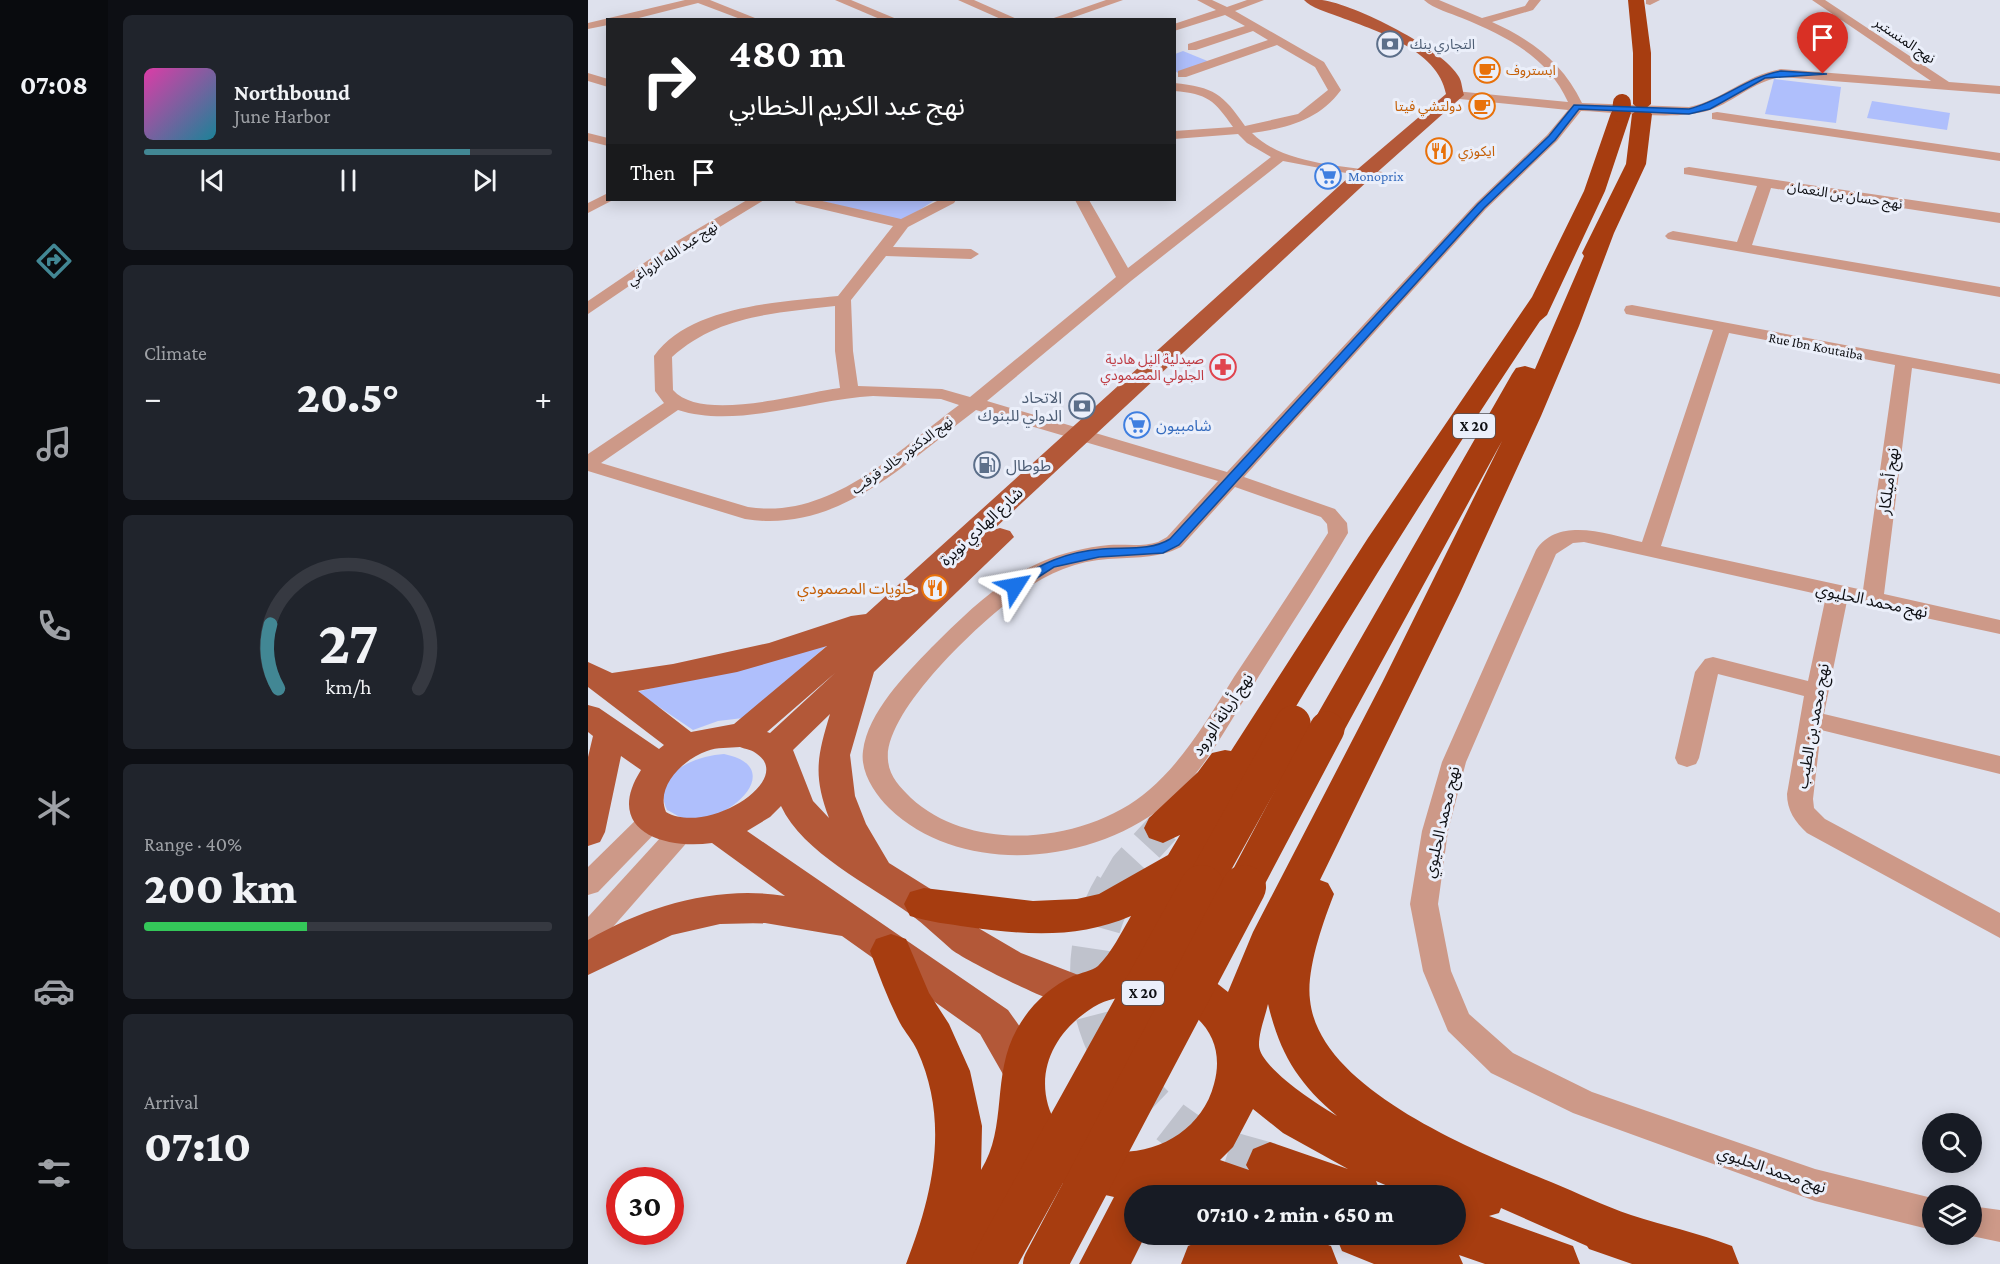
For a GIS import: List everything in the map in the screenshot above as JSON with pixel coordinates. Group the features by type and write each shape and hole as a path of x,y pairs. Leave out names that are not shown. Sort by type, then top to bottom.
{"highway":[{"path":"1619,0 1623,43"},
{"name":"X 20","path":"1045,1264 1310,726 1496,391 1591,204 1632,109 1642,53 1647,1"},
{"name":"X 20","path":"993,1264 1310,726 1604,235 1636,164 1632,109 1623,82"},
{"path":"1152,1185 1202,1146 1224,1122 1237,1093 1239,1054 1250,988 1268,944 1481,520 1561,342 1604,235"},
{"path":"951,1264 1006,1173 1017,1138 1022,1085 1033,1039 1053,1013 1096,987 1132,952 1248,754 1481,388 1545,296"},
{"path":"1163,828 1211,783 1316,622 1398,517"},
{"path":"1388,706 1297,938 1288,999 1294,1023 1307,1055 1327,1080 1367,1113 1450,1163 1627,1238"},
{"path":"924,904 1054,920 1100,911 1139,893 1182,864"},
{"path":"891,951 914,1007 936,1040 958,1102 962,1136 954,1193 931,1264"},
{"path":"1096,987 1144,977 1176,982 1204,997 1225,1018 1239,1054 1277,1102 1319,1132 1436,1183 1714,1264"},
{"path":"1022,1085 1034,1131 1055,1155 1086,1171 1122,1176 1152,1185 1262,1180 1292,1185"},
{"path":"1104,1264 1124,1231"},
{"path":"1466,1233 1555,1264"},
{"path":"1388,1245 1438,1264"},
{"path":"1206,1264 1230,1259 1270,1258 1313,1264"}],"main road":[{"path":"1311,0 1431,54 1450,72 1456,87 1464,96 1475,90 1472,72 1457,54 1437,42 1336,0"},
{"name":"شارع الهادي نويرة","path":"742,735 1092,437 1464,96"},
{"name":"شارع الهادي نويرة","path":"778,760 860,667 1092,437"},
{"path":"598,678 737,663 822,639 885,614"},
{"path":"860,667 834,755 838,796 850,827 877,874"},
{"path":"598,678 687,746"},
{"path":"588,832 599,724 660,766"},
{"path":"778,760 777,789 763,806 743,820 719,830 667,826 646,808 645,794 650,780 660,766 687,746 715,737 742,735 760,739 778,760 799,809 821,832 877,874 924,904 967,940 1008,964 1096,987"},
{"path":"719,830 849,923 994,1022 1011,1047 1022,1085"},
{"path":"588,959 647,928 698,913 741,907 784,911 849,923"}],"street":[{"path":"622,18 699,0 749,18"},
{"path":"841,0 889,18"},
{"path":"964,0 1009,18"},
{"path":"1078,0 1096,7"},
{"path":"1060,18 1118,0"},
{"path":"1176,135 1239,130 1304,116 1335,90 1320,65 1225,10 1203,0"},
{"path":"1176,27 1258,0"},
{"path":"1430,0 1481,22 1536,51 1552,64 1570,86 1577,107"},
{"path":"1481,22 1529,8 1535,0"},
{"name":"نهج المنستير","path":"1818,0 1945,85"},
{"path":"588,26 606,22"},
{"path":"1192,47 1255,27"},
{"path":"1182,74 1279,40"},
{"path":"1464,96 1577,107 1678,112 1699,110 1763,76 1781,73 2000,90"},
{"path":"588,77 606,82"},
{"path":"1176,87 1198,89 1214,94 1225,101 1239,130 1248,139 1281,156 1377,175"},
{"name":"نهج أريانة الورود","path":"676,403 694,409 721,410 850,392 904,390 942,394 1231,479 1328,513 1337,523 1338,533 1197,754 1156,799 1118,823 1096,832 1045,844 993,843 951,835 918,821 896,800 880,779 875,763 877,746 895,708 930,663 1001,597 1029,575 1050,564 1099,553 1163,549 1174,542 1231,479 1481,206 1552,138 1577,107"},
{"path":"1717,116 2000,157"},
{"path":"588,137 606,142"},
{"name":"نهج الدكتور خالد قرقب","path":"588,464 745,513 771,517 820,508 860,488 975,402 1125,278 1281,156"},
{"name":"نهج حسان بن النعمان","path":"1689,171 2000,218"},
{"path":"1743,247 1765,183"},
{"path":"588,194 606,198"},
{"path":"588,209 606,199"},
{"name":"نهج عبد الله الزواغي","path":"588,309 677,247 755,201"},
{"path":"805,201 903,225"},
{"path":"850,392 844,351 843,300 903,225 947,201"},
{"path":"1083,201 1125,278"},
{"path":"1673,236 2000,292"},
{"path":"882,251 971,254"},
{"path":"588,464 676,403 664,391 663,356 686,334 718,320 745,313 843,300"},
{"name":"Rue Ibn Koutaiba","path":"1632,310 1904,363 2000,379"},
{"path":"1650,548 1722,328"},
{"name":"نهج أميلكار","path":"1872,600 1904,363"},
{"name":"نهج محمد الحليوي","path":"1922,1212 1815,1185 1584,1103 1502,1063 1458,1022 1437,971 1424,904 1436,831 1454,762 1547,550 1568,537 1584,536 1650,548 1838,593 2000,627"},
{"name":"نهج محمد بن الطيب","path":"1838,593 1811,718 1800,794 1800,804 1805,816 1816,826 2000,926"},
{"path":"1687,758 1707,672 1713,665 1816,691"},
{"path":"1811,718 2000,765"},
{"path":"588,884 667,826"},
{"path":"588,936 667,826"},
{"path":"1982,1224 2000,1226"}],"shaded area":[{"path":"1183,51 1210,62 1178,73 1176,72 1176,54"},
{"path":"1774,79 1841,87 1836,123 1765,114"},
{"path":"1872,101 1950,113 1947,130 1867,118"},
{"path":"821,201 933,201 902,221"},
{"path":"830,643 743,718 718,721 693,730 637,692"},
{"path":"724,754 743,761 752,770 752,782 746,793 735,804 720,813 704,818 685,819 667,810 663,797 665,786 678,769 700,759"}],"tunnel":[{"path":"1115,888 1128,866 1163,828"},
{"path":"1116,887 1100,923 1093,959 1094,996 1103,1031 1118,1064 1141,1094 1168,1121 1209,1146 1270,1165"}],"place":[{"name":"التجاري بنك","path":"1390,44"},
{"name":"ابستروف","path":"1487,70"},
{"name":"دولتشي فيتا","path":"1482,106"},
{"name":"ايكوزي","path":"1439,151"},
{"name":"Monoprix","path":"1328,176"},
{"name":"صيدلية اليل هادية الجلولي المصمودي","path":"1223,367"},
{"name":"الاتحاد الدولي للبنوك","path":"1082,406"},
{"name":"شامبيون","path":"1137,425"},
{"name":"طوطال","path":"987,465"},
{"name":"حلويات المصمودي","path":"935,588"}],"route":[{"path":"1015,586 1029,575 1050,564 1099,553 1147,552 1163,549 1174,542 1481,206 1552,138 1577,107 1678,112 1699,110 1763,76 1781,73 1823,74"}]}
